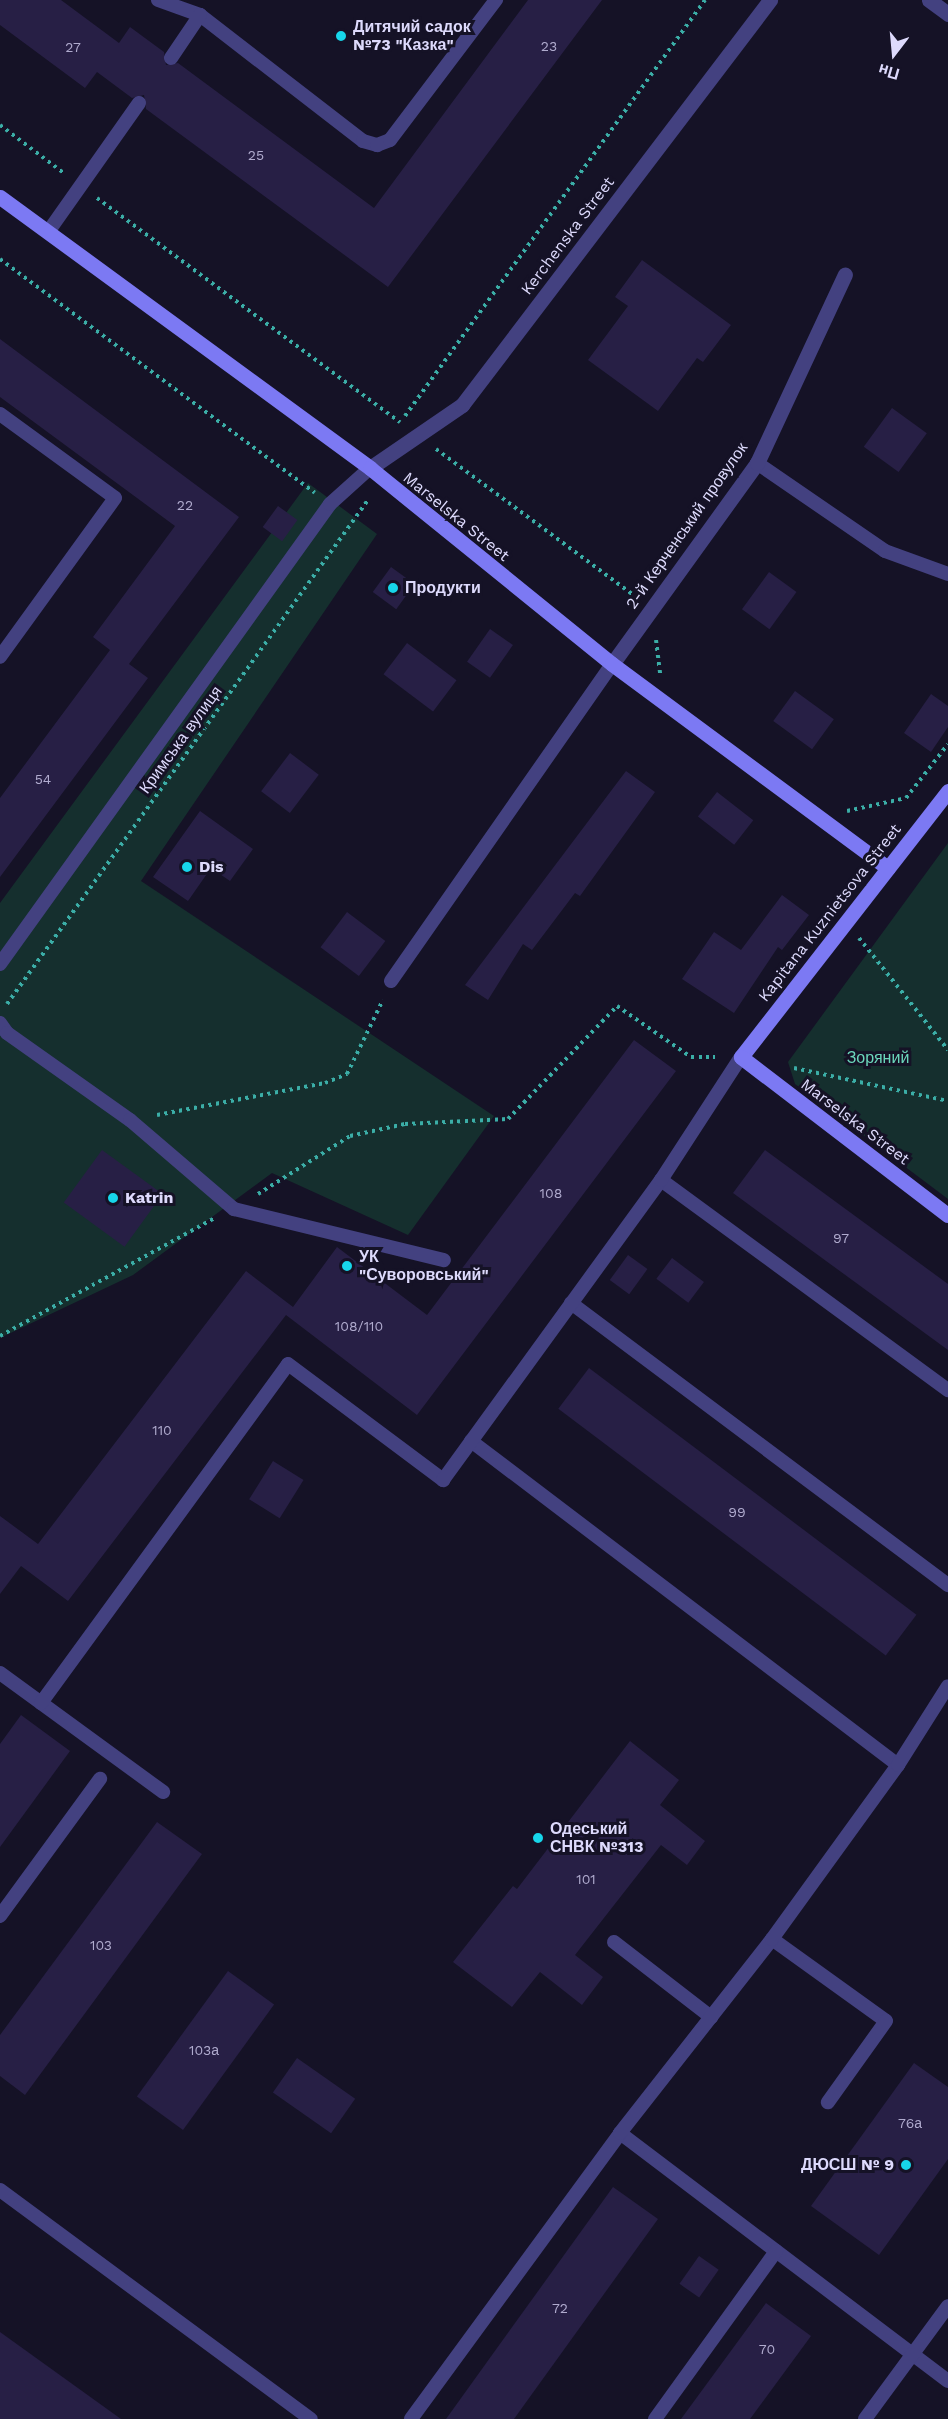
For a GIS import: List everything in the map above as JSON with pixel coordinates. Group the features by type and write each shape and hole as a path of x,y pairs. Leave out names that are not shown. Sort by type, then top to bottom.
{"street":[{"name":"Kerchenska Street","path":"370,468 462,405 770,0"},
{"path":"929,0 948,14"},
{"name":"Marselska Street","path":"0,197 370,468 612,664 888,868"},
{"name":"2-й Керченський провулок","path":"612,664 757,464 845,274"},
{"name":"Kapitana Kuznietsova Street","path":"741,1057 948,791"},
{"name":"Marselska Street","path":"741,1057 948,1215"}],"lane":[{"path":"159,0 200,15 363,141 377,145 390,140 496,0"},
{"path":"171,58 200,15"},
{"path":"48,232 82,187 139,103"},
{"path":"0,414 115,498 0,657"},
{"path":"757,464 885,551 948,574"},
{"path":"0,964 330,504 370,468"},
{"path":"391,981 612,664"},
{"path":"0,1023 7,1033 130,1120 234,1209 444,1260"},
{"path":"41,1703 288,1364 443,1480 661,1180 741,1057"},
{"path":"661,1180 948,1390"},
{"path":"571,1303 948,1586"},
{"path":"471,1441 898,1765"},
{"path":"0,1673 163,1792"},
{"path":"411,2419 620,2133 772,1939 898,1765 948,1686"},
{"path":"0,1916 100,1779"},
{"path":"772,1939 886,2021 828,2102"},
{"path":"614,1942 711,2017"},
{"path":"620,2133 948,2382"},
{"path":"0,2190 310,2419"},
{"path":"655,2419 776,2251"},
{"path":"865,2419 948,2306"}],"path":[{"path":"0,125 401,423"},
{"path":"0,259 352,521"},
{"name":"Кримська вулиця","path":"0,1014 382,480"},
{"path":"652,608 661,677"},
{"path":"839,805 848,812 906,798 948,744"},
{"path":"847,921 948,1050"},
{"path":"130,1120 325,1083 347,1074 391,981"},
{"path":"0,1336 234,1209 350,1136 405,1124 508,1119 617,1006 691,1057 741,1057"},
{"path":"787,1067 948,1101"}],"green space":[{"path":"308,483 377,534 141,881 494,1116 408,1235 272,1173 133,1275 0,1338 0,903"},
{"name":"Зоряний","path":"948,843 948,1199 795,1084 788,1062"}],"building":[{"path":"0,0 61,0 119,43 130,27 164,52 166,65 178,63 374,208 528,0 602,0 388,287 146,109 144,95 132,98 97,72 85,88 0,25"},
{"path":"642,260 731,325 703,362 697,358 658,411 588,360 628,306 615,297"},
{"path":"0,339 239,517 129,664 148,678 0,877 0,798 110,650 93,637 175,526 0,397"},
{"path":"892,408 927,433 899,472 864,447"},
{"path":"278,506 297,520 282,541 263,527"},
{"name":"Продукти","path":"391,567 414,584 396,609 373,592"},
{"path":"769,572 797,592 769,629 742,609"},
{"path":"490,629 513,645 490,678 467,662"},
{"path":"407,643 457,680 433,711 384,674"},
{"path":"795,691 834,719 812,749 773,721"},
{"path":"931,694 948,706 948,727 931,752 904,733"},
{"path":"290,753 319,775 290,813 261,791"},
{"path":"626,771 655,792 580,896 575,893 532,950 523,944 488,1000 465,985"},
{"path":"717,792 753,820 734,845 698,816"},
{"path":"200,811 253,849 230,881 211,868 188,901 153,877"},
{"path":"782,895 809,915 782,950 778,947 734,1013 682,979 714,932 741,950"},
{"path":"347,912 385,941 359,976 321,947"},
{"path":"634,1040 676,1071 417,1415 286,1315 68,1601 21,1566 0,1594 0,1516 38,1544 246,1271 293,1307 337,1247 427,1315"},
{"name":"Katrin","path":"102,1150 163,1194 124,1247 64,1203"},
{"path":"765,1150 948,1284 948,1350 733,1193"},
{"path":"628,1255 647,1269 629,1294 610,1280"},
{"path":"672,1258 704,1282 688,1303 656,1279"},
{"path":"589,1368 916,1615 886,1655 558,1409"},
{"path":"273,1461 304,1480 280,1518 249,1499"},
{"path":"21,1715 70,1751 0,1847 0,1744"},
{"path":"630,1741 679,1780 660,1805 705,1841 687,1865 661,1845 575,1955 603,1977 582,2005 540,1972 512,2007 453,1962 513,1886 517,1889"},
{"path":"157,1822 202,1854 25,2095 0,2076 0,2035"},
{"path":"228,1971 274,2005 183,2130 137,2096"},
{"path":"297,2058 355,2099 331,2133 273,2092"},
{"path":"914,2063 948,2087 948,2159 879,2255 811,2206"},
{"path":"613,2187 658,2219 514,2419 446,2419"},
{"path":"699,2256 719,2270 699,2298 679,2284"},
{"path":"766,2303 811,2336 750,2419 681,2419"},
{"path":"0,2332 121,2419 0,2419"}],"place":[{"name":"Дитячий садок №73 \"Казка\"","path":"341,36"},
{"name":"Продукти","path":"393,588"},
{"name":"Dis","path":"187,867"},
{"name":"Katrin","path":"113,1198"},
{"name":"УК \"Суворовський\"","path":"347,1266"},
{"name":"Одеський СНВК №313","path":"538,1838"},
{"name":"ДЮСШ № 9","path":"906,2165"}]}
